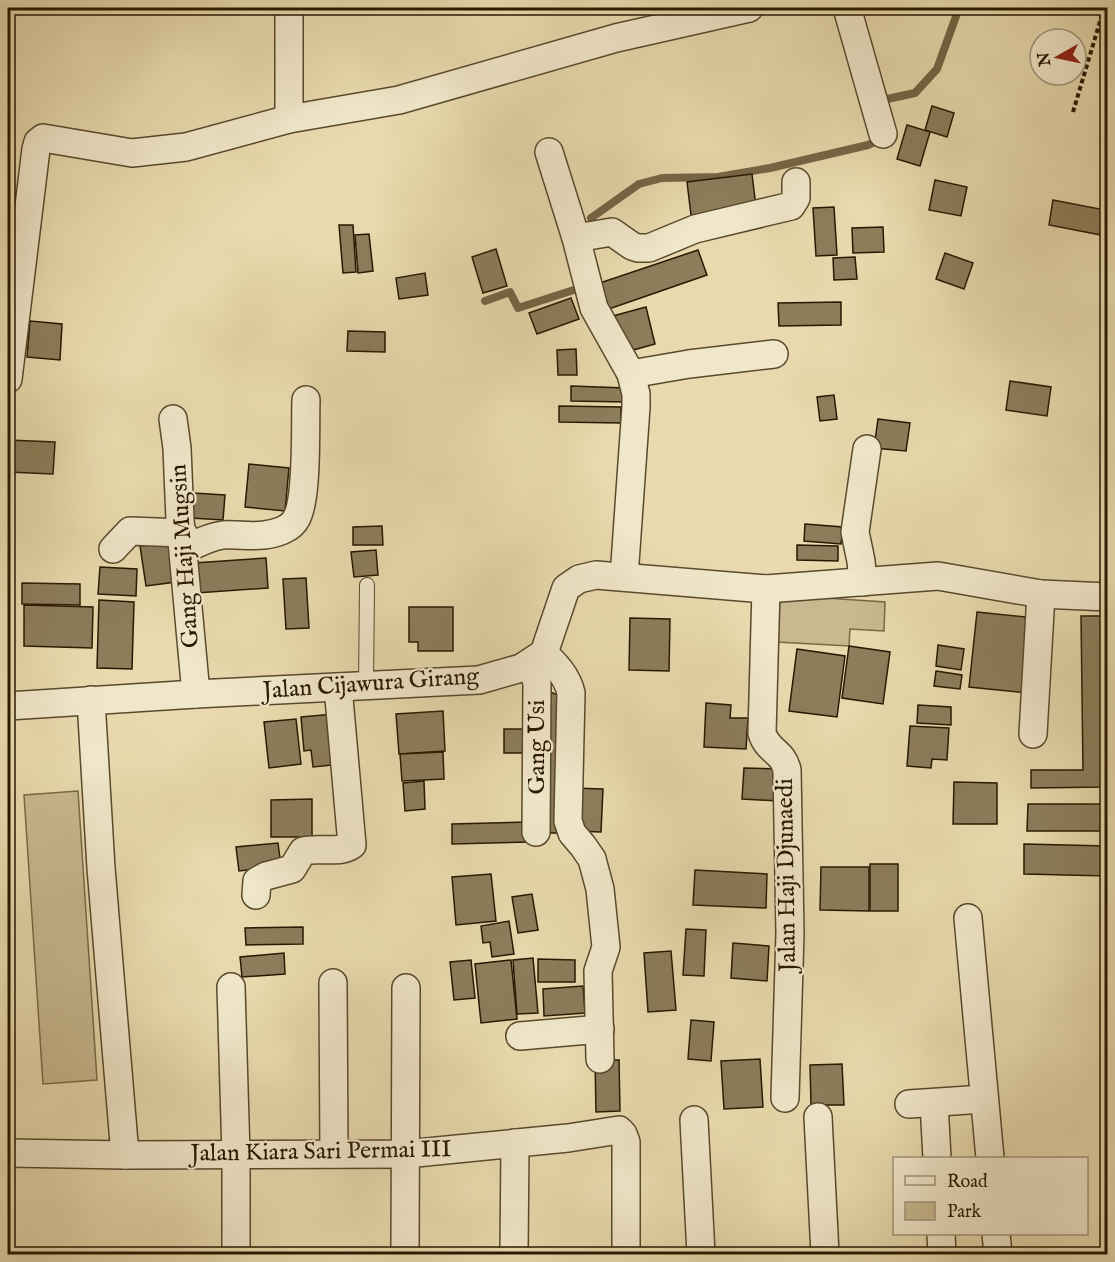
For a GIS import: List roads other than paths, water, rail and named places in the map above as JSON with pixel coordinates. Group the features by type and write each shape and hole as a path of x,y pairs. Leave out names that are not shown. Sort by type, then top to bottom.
{"street":[{"path":"289,8 289,119"},
{"path":"8,379 17,230 38,142 44,138 132,153 158,152 186,147 289,119 399,100 616,38 749,8"},
{"path":"847,8 883,134"},
{"path":"549,152 576,238 594,308 631,375 636,394 624,577"},
{"path":"576,238 612,232 632,246 649,248 695,229 791,206 796,198 796,182"},
{"path":"631,375 689,364 774,354"},
{"path":"113,549 130,531 184,542 223,535 266,535 283,530 295,522 301,510 303,490 306,400"},
{"name":"Gang Haji Mugsin","path":"173,419 196,694"},
{"path":"863,582 855,532 867,449"},
{"path":"600,1059 597,971 606,947 600,889 592,860 572,833 568,820 571,693 559,667 538,658 566,588 579,579 596,575 766,589 938,576 1041,594 1107,597"},
{"name":"Jalan Haji Djunaedi","path":"766,589 762,733 768,747 782,756 787,770 790,933 785,1098"},
{"path":"1032,734 1041,594"},
{"name":"Jalan Cijawura Girang","path":"8,706 479,680 521,668 538,658"},
{"name":"Gang Usi","path":"536,832 538,658"},
{"path":"256,895 257,881 266,876 292,869 303,852 312,849 344,849 352,845 338,687"},
{"path":"91,700 101,868 125,1155"},
{"path":"968,918 990,1157"},
{"path":"333,983 334,1154"},
{"path":"231,987 236,1155 236,1254"},
{"path":"405,1254 406,988"},
{"path":"520,1036 600,1029"},
{"path":"937,1157 921,1103 984,1099"},
{"path":"818,1117 825,1254"},
{"path":"694,1120 701,1254"},
{"name":"Jalan Kiara Sari Permai III","path":"8,1153 406,1154 619,1130 626,1142 626,1254"},
{"path":"514,1254 515,1143"},
{"path":"941,1235 942,1254"},
{"path":"996,1235 998,1254"}],"lane":[{"path":"366,686 367,585"}],"waterway":[{"path":"878,101 915,93 937,69 959,8"},
{"path":"591,218 639,184 662,178 718,177 770,168 868,145 882,139"},
{"path":"485,301 510,292 518,308 580,288 578,284"}]}
